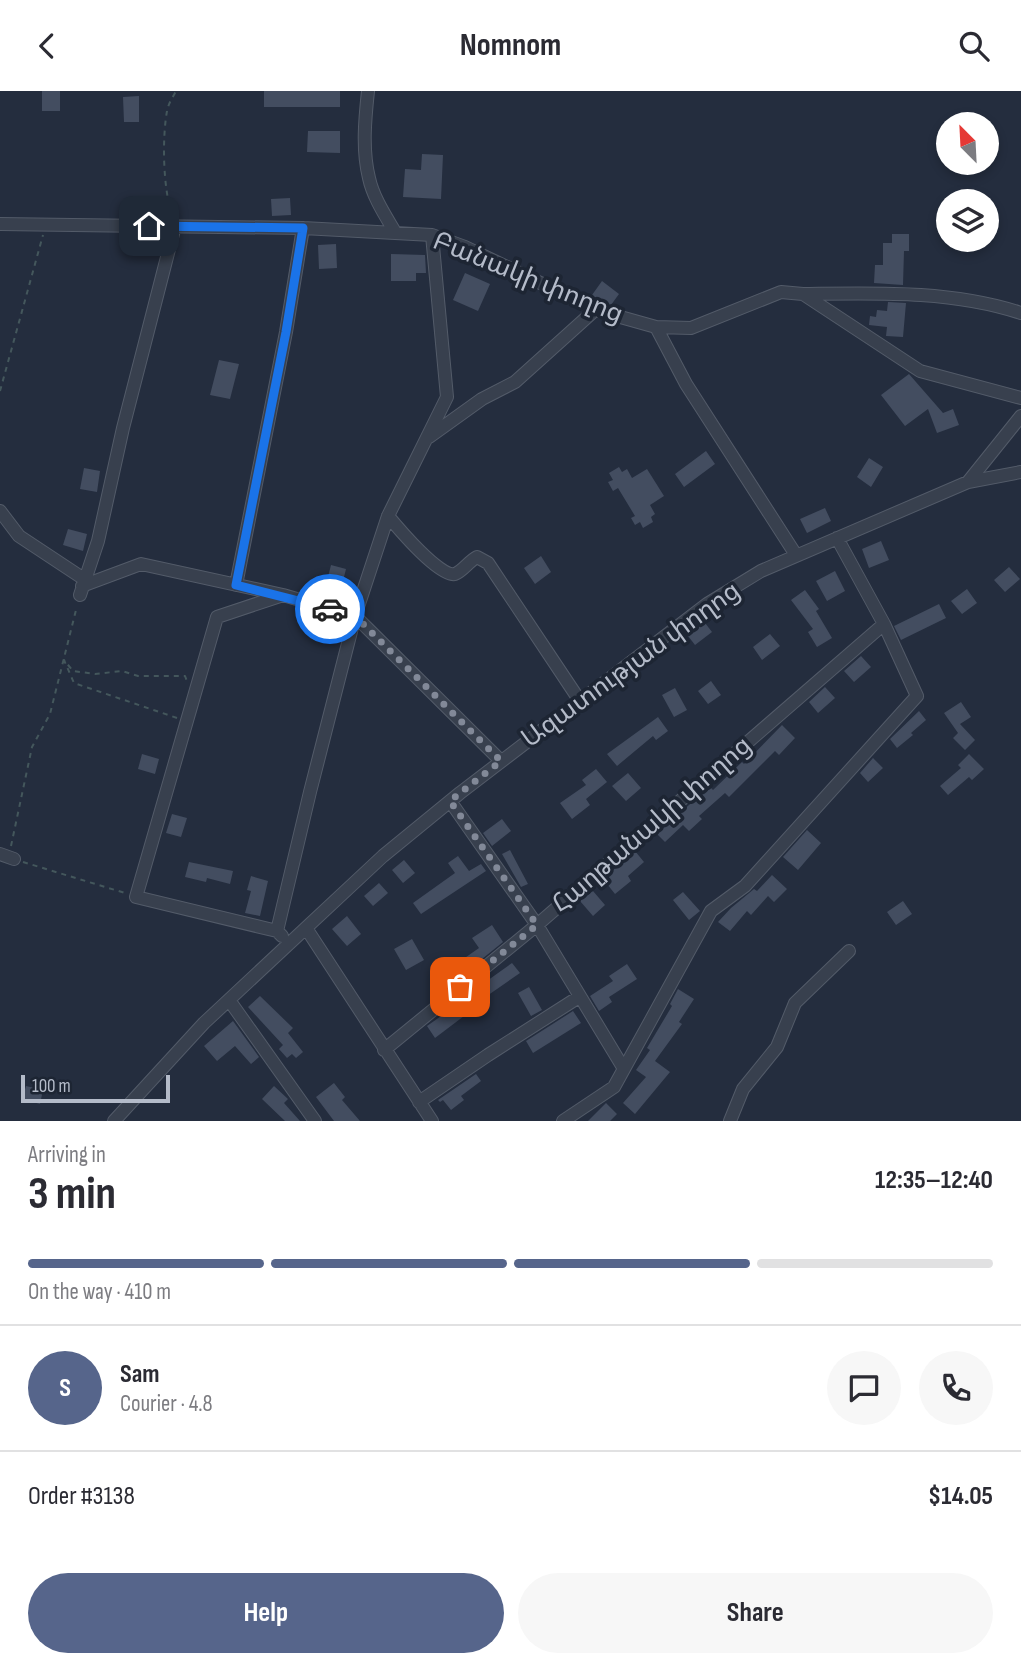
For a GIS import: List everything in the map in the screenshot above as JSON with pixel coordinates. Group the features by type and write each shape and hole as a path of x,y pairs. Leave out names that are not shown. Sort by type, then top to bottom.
{"street":[{"path":"368,91 365,126 369,178 378,202 395,232"},
{"name":"Բանակի փողոց","path":"0,224 303,228 432,235 465,247 595,310 656,327 691,328 781,292 924,295 993,304 1021,313"},
{"path":"82,587 98,541 123,428 175,226"},
{"path":"236,585 286,332 303,228"},
{"path":"277,931 355,616 388,516 447,397 432,235"},
{"path":"803,294 920,371 1021,398"},
{"path":"426,440 482,399 515,382 595,310"},
{"path":"656,327 686,384 796,555"},
{"path":"968,482 1021,416"},
{"name":"Ազատության փողոց","path":"114,1121 204,1023 383,856 501,761 707,604 761,571 968,482 1021,472"},
{"path":"0,511 19,536 82,587"},
{"path":"388,516 420,551 451,575 477,557 488,563 580,701"},
{"path":"563,1121 614,1087 711,911 746,886 917,696 884,624 837,538"},
{"path":"82,587 141,564 283,596 355,616 501,761"},
{"path":"283,596 217,617 136,897 277,931 289,944"},
{"name":"Հաղթանակի փողոց","path":"384,1050 537,925 884,624"},
{"path":"450,801 537,925 624,1069"},
{"path":"0,854 15,859"},
{"path":"306,928 432,1121"},
{"path":"730,1121 743,1089 777,1047 795,1003 849,951"},
{"path":"419,1103 579,997"},
{"path":"229,1000 315,1121"}],"path":[{"path":"175,226 168,204 165,148 167,108 176,91"},
{"path":"0,391 46,224"},
{"path":"82,587 50,714 32,747 11,847 15,859 136,897"},
{"path":"64,660 73,671 95,674 122,671 138,676 185,676 194,695"},
{"path":"64,660 74,683 174,715 186,725"}],"building":[{"path":"42,91 60,91 60,111 42,111"},
{"path":"264,91 340,91 340,107 264,107"},
{"path":"139,96 139,122 124,122 123,97"},
{"path":"308,131 340,131 340,153 307,152"},
{"path":"422,154 443,155 441,199 403,197 405,169 421,170"},
{"path":"290,198 291,215 272,216 271,199"},
{"path":"892,234 909,234 909,251 904,251 903,285 874,283 875,265 883,265 883,243 892,243"},
{"path":"336,244 337,268 319,269 318,245"},
{"path":"391,254 425,255 426,273 416,273 416,281 391,281"},
{"path":"465,273 490,284 478,311 453,300"},
{"path":"602,281 619,294 611,305 602,303 592,295"},
{"path":"888,302 906,303 903,337 886,336 887,327 869,325 870,316 876,317 877,310 887,311"},
{"path":"219,360 239,364 230,399 210,395"},
{"path":"909,374 943,413 953,409 959,425 937,433 928,409 905,426 881,395"},
{"path":"706,451 715,464 684,487 675,474"},
{"path":"869,458 883,467 871,487 857,477"},
{"path":"619,467 622,472 627,469 632,478 647,469 664,496 650,505 655,514 651,517 653,522 643,528 640,522 635,525 631,518 635,516 618,488 613,491 608,482 613,480 609,473"},
{"path":"84,468 100,471 97,492 80,489"},
{"path":"825,508 831,521 807,533 800,519"},
{"path":"68,529 87,534 83,551 63,545"},
{"path":"881,541 889,560 869,568 862,549"},
{"path":"541,556 551,572 535,584 524,568"},
{"path":"331,565 346,569 342,585 327,581"},
{"path":"1009,567 1020,579 1005,592 994,580"},
{"path":"835,571 845,591 827,601 816,581"},
{"path":"967,589 977,603 962,614 951,601"},
{"path":"805,590 819,609 816,611 832,638 817,647 808,632 813,629 791,600"},
{"path":"939,604 946,618 901,640 894,626"},
{"path":"702,619 712,632 695,645 685,632"},
{"path":"770,634 780,646 762,660 753,647"},
{"path":"861,656 871,667 854,682 844,671"},
{"path":"711,681 721,695 708,704 698,691"},
{"path":"825,687 835,698 818,713 809,702"},
{"path":"675,688 687,710 674,717 662,695"},
{"path":"961,702 971,717 960,724 975,740 965,750 953,738 958,733 944,713"},
{"path":"919,711 926,720 897,748 890,739"},
{"path":"658,717 668,731 656,740 653,736 617,766 607,754"},
{"path":"782,725 795,738 779,755 775,751 729,797 725,793 699,816 702,819 689,831 683,825 665,842 657,834 689,805 711,788 713,790 742,762 744,764"},
{"path":"142,754 159,759 155,774 138,769"},
{"path":"969,754 984,769 972,780 969,777 948,795 940,786 961,768 958,765"},
{"path":"873,758 883,768 868,782 860,773"},
{"path":"596,769 607,782 586,799 590,805 572,819 560,803 586,785 582,780"},
{"path":"628,773 641,788 626,801 612,786"},
{"path":"172,814 187,818 181,837 166,833"},
{"path":"502,819 511,831 492,846 483,833"},
{"path":"807,830 821,843 798,870 783,857"},
{"path":"510,850 528,884 521,887 502,854"},
{"path":"635,851 644,862 628,876 631,881 615,894 603,879"},
{"path":"458,856 469,871 481,864 486,871 421,914 413,903 455,873 448,863"},
{"path":"404,860 415,873 403,883 392,870"},
{"path":"189,862 233,871 230,884 207,878 206,882 185,877"},
{"path":"772,875 787,889 774,902 768,896 751,915 747,911 730,931 718,922 754,889 757,891"},
{"path":"251,876 268,881 260,916 245,913 251,891 247,890"},
{"path":"379,883 388,893 373,906 364,896"},
{"path":"593,891 605,905 593,916 580,901"},
{"path":"683,892 700,911 689,920 673,900"},
{"path":"903,901 912,914 896,925 887,912"},
{"path":"347,916 361,934 347,946 332,929"},
{"path":"492,925 503,942 466,972 459,962 479,948 472,938"},
{"path":"412,939 424,960 406,970 394,949"},
{"path":"512,963 520,973 484,998 477,988"},
{"path":"627,964 637,979 609,997 612,1002 599,1011 590,996 613,981 609,976"},
{"path":"529,987 542,1010 531,1016 518,993"},
{"path":"678,989 694,999 679,1022 682,1024 655,1061 670,1072 635,1114 623,1103 646,1077 636,1070 650,1050 647,1048 672,1006 670,1004"},
{"path":"260,996 293,1028 288,1033 303,1052 296,1058 292,1054 287,1058 279,1049 283,1045 248,1007"},
{"path":"461,1002 468,1013 435,1038 427,1026"},
{"path":"573,1011 581,1023 533,1053 526,1041"},
{"path":"233,1021 259,1057 251,1064 235,1046 217,1061 204,1046"},
{"path":"476,1074 481,1081 461,1096 464,1100 451,1110 443,1100 438,1100"},
{"path":"334,1083 345,1097 342,1100 360,1121 334,1121 316,1097"},
{"path":"26,1086 43,1090 40,1104 22,1099"},
{"path":"274,1086 288,1099 284,1103 300,1121 285,1121 262,1099"},
{"path":"606,1103 617,1114 610,1121 588,1121"}],"way so far":[{"path":"330,609 355,616 501,761 450,801 537,925 460,987"}],"route":[{"path":"149,226 303,228 286,332 236,585 330,609"}]}
